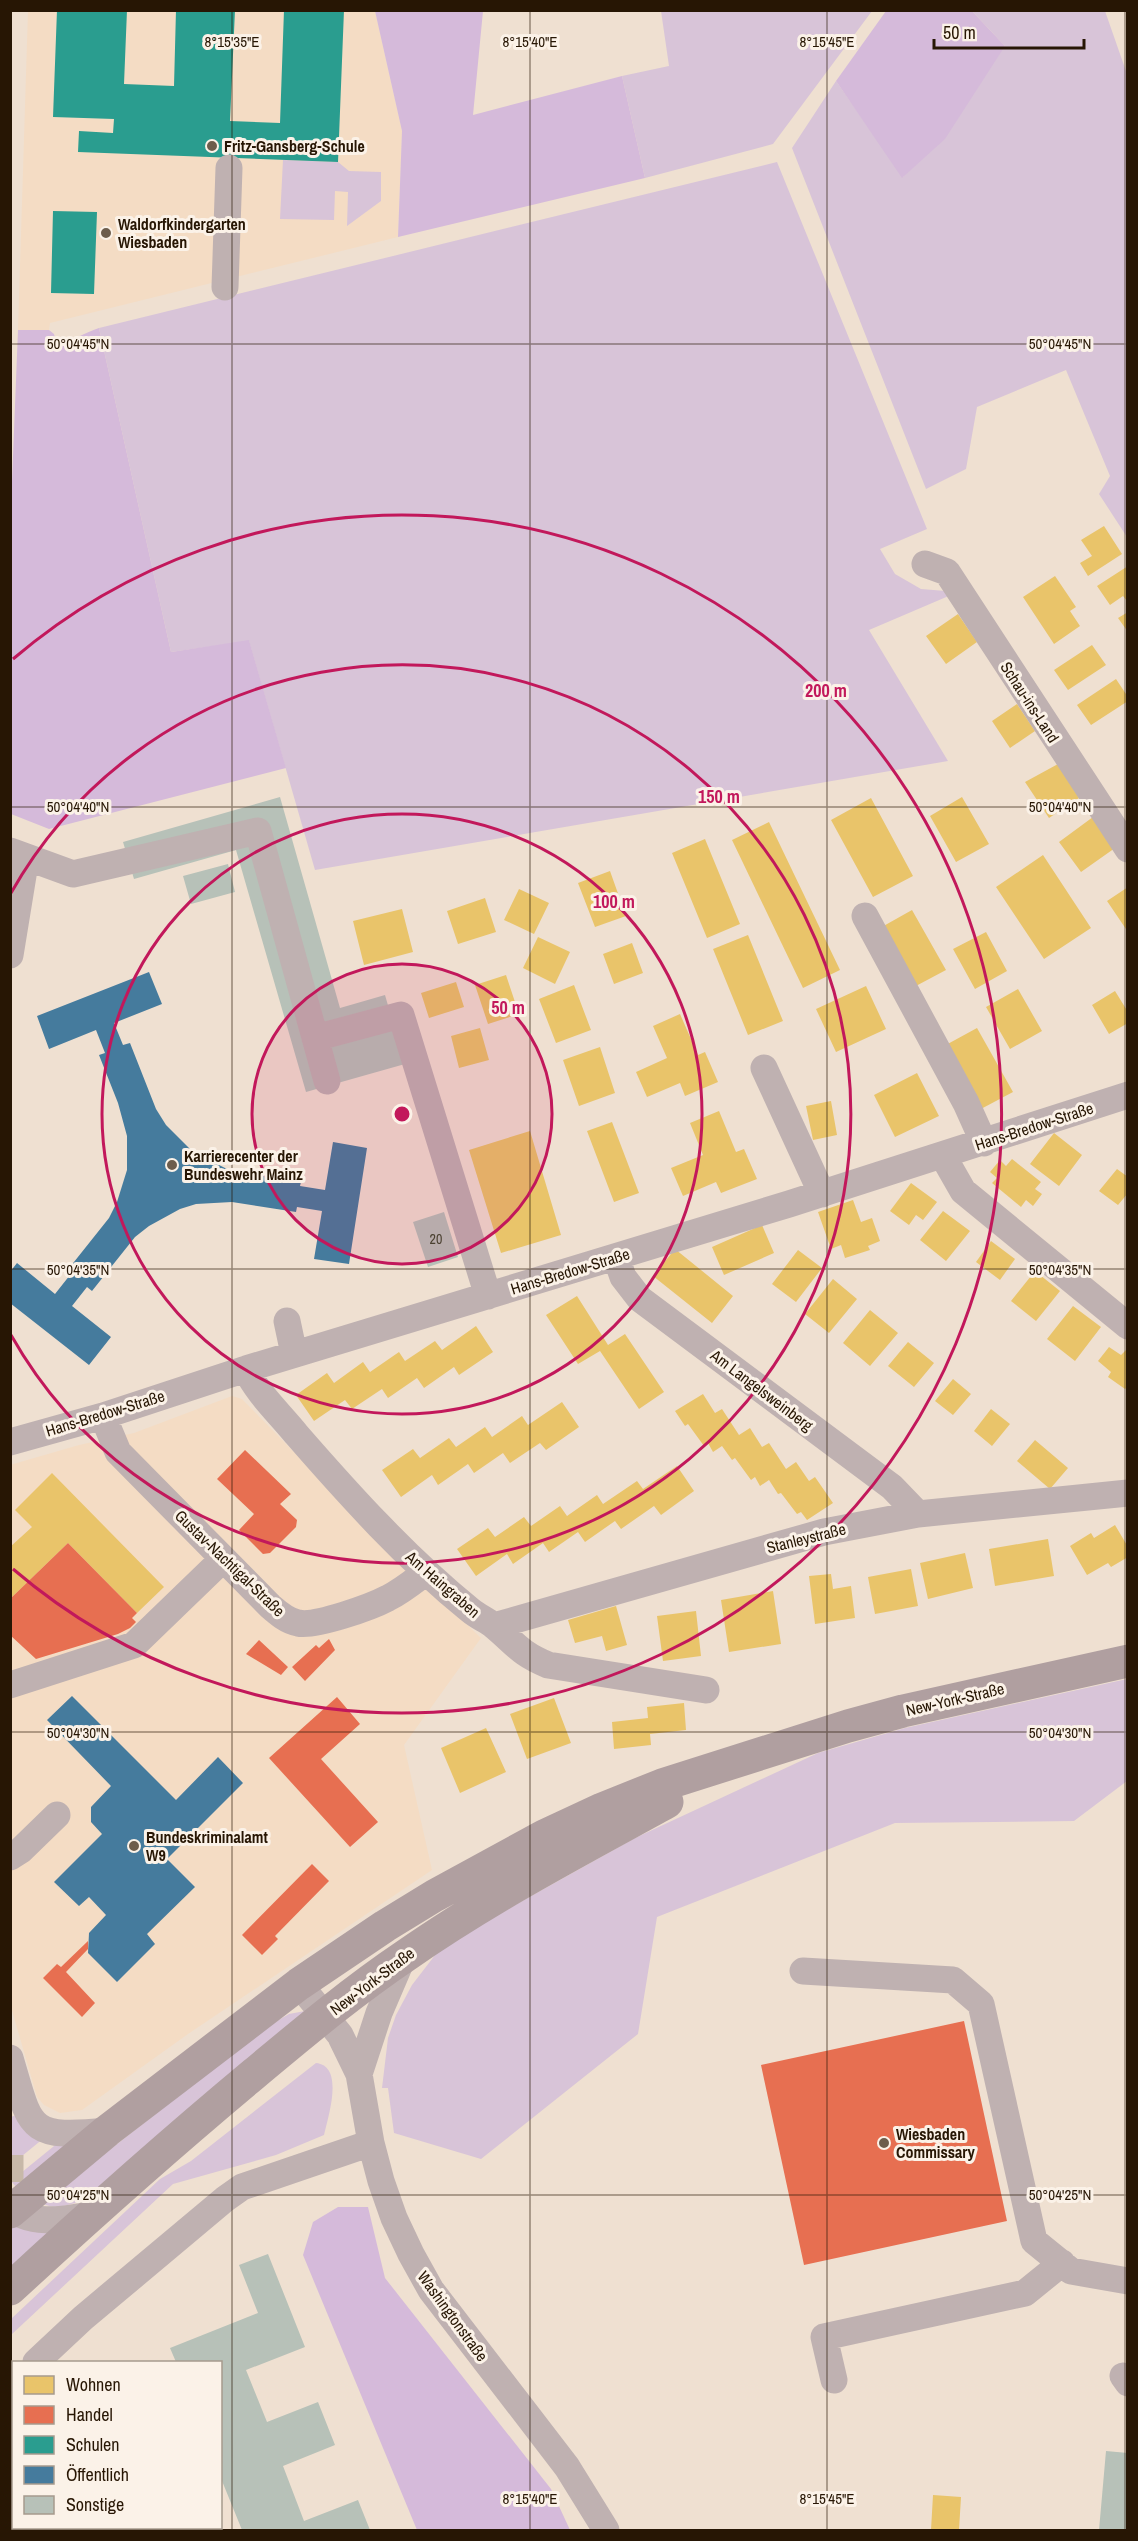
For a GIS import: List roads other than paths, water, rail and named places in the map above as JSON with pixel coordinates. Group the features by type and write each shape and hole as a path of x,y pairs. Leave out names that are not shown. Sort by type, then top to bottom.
{"main road":[{"name":"New-York-Straße","path":"11,2209 107,2131 299,1984 424,1902 544,1836 662,1785 903,1711 1128,1660"},
{"name":"New-York-Straße","path":"10,2289 188,2129 325,2016 403,1957 566,1857 674,1798 785,1747"}],"street":[{"path":"225,286 229,168"},
{"name":"Schau-ins-Land","path":"925,564 947,572 1054,740 1128,849"},
{"path":"10,956 18,854 73,874 258,831 327,1081"},
{"path":"865,916 966,1103 984,1143"},
{"path":"315,1038 401,1015 488,1296"},
{"path":"764,1068 822,1194"},
{"name":"Hans-Bredow-Straße","path":"10,1442 103,1416 294,1354 822,1194 1128,1095"},
{"path":"942,1156 963,1191 1128,1326"},
{"name":"Am Langelsweinberg","path":"616,1257 623,1277 640,1299 892,1487 918,1514"},
{"path":"287,1322 294,1354"},
{"name":"Am Haingraben","path":"246,1369 255,1386 327,1470 426,1572 472,1612 494,1626 515,1647 548,1665 706,1690"},
{"name":"Gustav-Nachtigal-Straße","path":"103,1416 118,1452 279,1614 297,1623 318,1623 385,1600 426,1572"},
{"name":"Stanleystraße","path":"494,1626 824,1532 918,1514 1128,1493"},
{"path":"10,1685 134,1645 223,1559"},
{"path":"10,1857 21,1850 57,1815"},
{"name":"Washingtonstraße","path":"359,2074 379,2013 403,1957"},
{"path":"803,1971 953,1980 981,2004 1034,2241 1071,2271 1128,2281"},
{"name":"Washingtonstraße","path":"299,1984 340,2036 359,2074 371,2143 394,2218 431,2290 567,2467 606,2530"},
{"path":"10,2058 24,2104 36,2125 57,2134 107,2131"},
{"path":"37,2361 83,2318 242,2187 371,2143"},
{"path":"11,2209 26,2216 50,2219 90,2215"},
{"path":"834,2380 824,2337 1026,2293 1062,2263"}],"tunnel":[{"path":"10,2155 10,2194"}],"place":[{"name":"Fritz-Gansberg-Schule","path":"212,146"},
{"name":"Waldorfkindergarten Wiesbaden","path":"106,233"},
{"name":"Karrierecenter der Bundeswehr Mainz","path":"172,1165"},
{"name":"Bundeskriminalamt W9","path":"134,1846"},
{"name":"Wiesbaden Commissary","path":"884,2143"}]}
